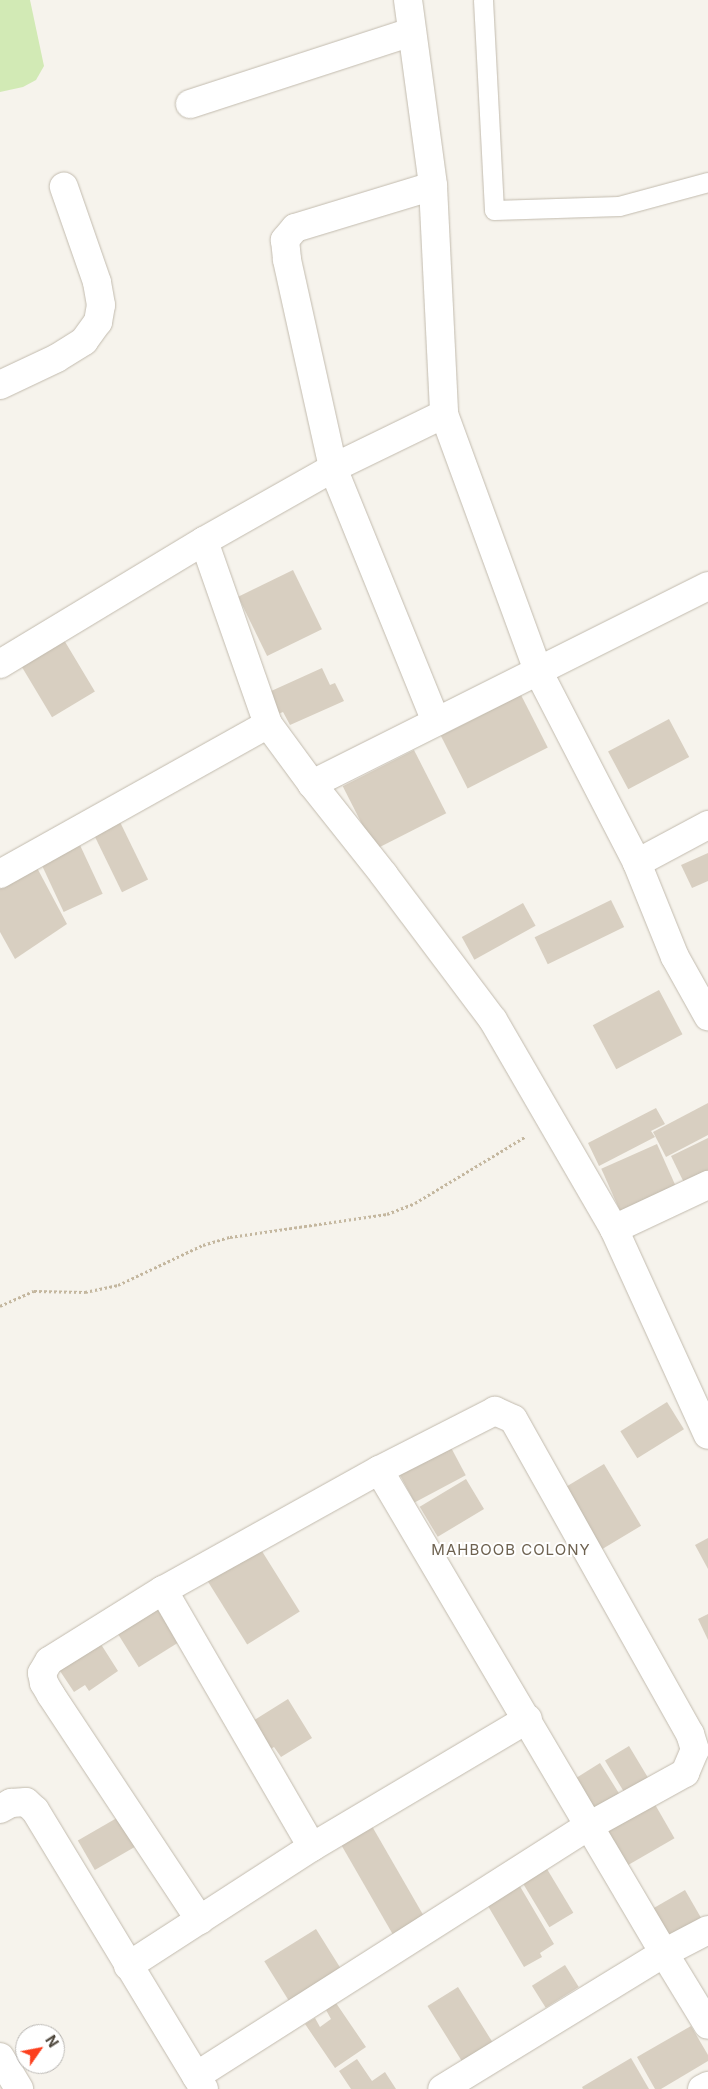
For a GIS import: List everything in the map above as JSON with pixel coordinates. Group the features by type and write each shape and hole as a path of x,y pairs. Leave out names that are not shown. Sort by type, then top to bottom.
{"street":[{"path":"408,0 433,186 444,414 538,671 637,863 675,957 708,1016"},
{"path":"190,104 412,32"},
{"path":"433,186 294,228 285,240 287,260 333,468 436,722"},
{"path":"0,385 57,358 84,341 98,322 101,305 97,282 64,187"},
{"path":"0,664 204,541 333,468 444,414"},
{"path":"204,541 268,724 493,1020 614,1229 708,1436"},
{"path":"312,784 708,586"},
{"path":"0,874 268,724"},
{"path":"637,863 708,825"},
{"path":"614,1229 708,1185"},
{"path":"0,1809 11,1803 26,1802 35,1810 200,2082 589,1826 685,1773 695,1750 690,1734 513,1419 495,1411 379,1470 163,1590 49,1661 42,1673 44,1683 200,1920"},
{"path":"379,1470 708,2025"},
{"path":"163,1590 312,1847"},
{"path":"128,1966 312,1847 528,1719"},
{"path":"442,2089 664,1953 708,1930"},
{"path":"0,2057 19,2089"},
{"path":"702,2089 708,2086"}],"lane":[{"path":"483,0 494,210 618,206 708,182"}],"path":[{"path":"0,1306 34,1291 85,1292 118,1285 203,1245 230,1238 387,1214 415,1203 552,1121"}],"green space":[{"path":"0,0 30,0 44,66 36,80 23,87 0,92"}],"building":[{"path":"293,570 322,629 267,656 238,597"},
{"path":"64,640 95,691 52,717 21,666"},
{"path":"322,668 330,685 335,683 344,701 290,725 283,712 278,714 269,692"},
{"path":"521,695 548,748 468,788 441,736"},
{"path":"669,719 689,757 628,789 608,751"},
{"path":"414,750 446,813 375,850 343,786"},
{"path":"120,822 148,880 122,892 94,835"},
{"path":"79,843 103,894 64,912 40,861"},
{"path":"708,853 708,881 692,888 681,865"},
{"path":"35,864 67,924 15,959 0,932 0,883"},
{"path":"611,900 624,927 548,964 535,937"},
{"path":"523,903 536,926 474,960 462,937"},
{"path":"659,990 682,1034 616,1069 593,1025"},
{"path":"708,1103 708,1135 666,1157 653,1132"},
{"path":"656,1108 665,1124 651,1131 655,1137 599,1166 588,1143"},
{"path":"708,1138 708,1182 688,1191 671,1156"},
{"path":"657,1144 676,1187 620,1212 601,1169"},
{"path":"667,1402 684,1429 637,1458 620,1431"},
{"path":"447,1440 466,1475 415,1503 396,1467"},
{"path":"604,1464 641,1526 598,1551 561,1490"},
{"path":"466,1479 484,1509 438,1537 420,1507"},
{"path":"708,1538 708,1569 695,1545"},
{"path":"260,1548 300,1612 247,1644 207,1581"},
{"path":"157,1604 180,1641 139,1667 115,1630"},
{"path":"708,1614 708,1640 698,1619"},
{"path":"97,1638 118,1671 89,1691 85,1685 74,1692 56,1665"},
{"path":"288,1699 312,1738 281,1757 274,1747 262,1754 245,1726"},
{"path":"629,1746 649,1779 625,1794 605,1760"},
{"path":"600,1763 621,1796 594,1813 574,1779"},
{"path":"653,1801 674,1838 625,1867 604,1829"},
{"path":"122,1815 139,1844 95,1870 78,1840"},
{"path":"369,1821 424,1917 393,1935 338,1839"},
{"path":"544,1864 573,1913 549,1927 520,1878"},
{"path":"518,1883 554,1944 540,1953 542,1957 524,1967 485,1901"},
{"path":"685,1890 702,1919 664,1941 647,1912"},
{"path":"316,1929 342,1971 290,2003 264,1961"},
{"path":"565,1965 579,1987 546,2008 532,1986"},
{"path":"458,1987 492,2042 462,2061 427,2006"},
{"path":"336,2003 366,2047 335,2068 305,2024 315,2018 320,2027 331,2019 326,2010"},
{"path":"691,2026 708,2055 708,2061 661,2089 655,2089 637,2057"},
{"path":"631,2058 649,2089 583,2089 582,2087"},
{"path":"357,2059 372,2081 385,2072 396,2089 351,2089 339,2071"}],"district":[{"name":"MAHBOOB COLONY","path":"511,1550"}]}
